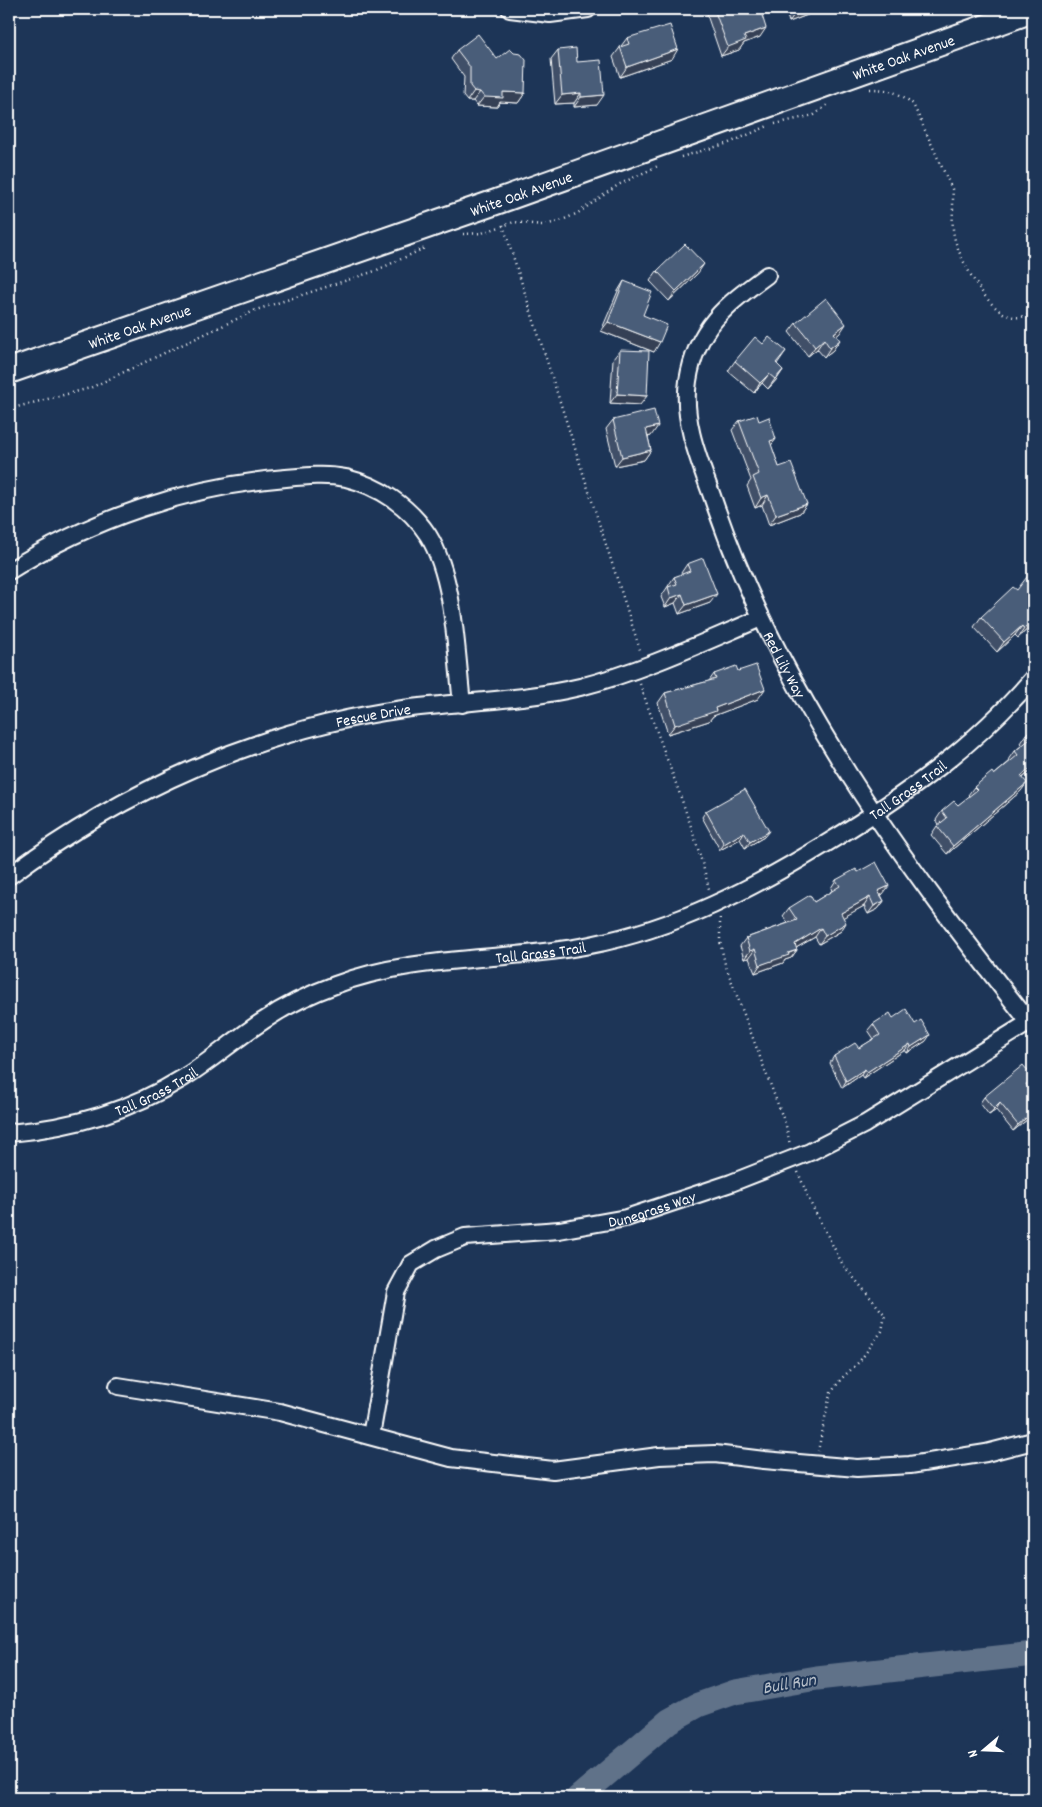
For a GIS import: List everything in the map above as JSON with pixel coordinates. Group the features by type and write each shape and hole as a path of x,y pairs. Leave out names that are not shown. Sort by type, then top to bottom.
{"street":[{"path":"510,9 550,14 588,9"},
{"name":"White Oak Avenue","path":"9,371 496,202 1033,10"},
{"name":"Red Lily Way","path":"767,275 728,304 710,324 693,359 686,394 689,424 700,462 727,538 761,618 816,723 875,813 954,926 1032,1023"},
{"path":"9,571 57,544 106,522 190,494 262,480 304,476 335,476 356,481 378,490 398,502 422,526 434,545 447,585 462,704"},
{"name":"Fescue Drive","path":"9,876 78,828 122,802 205,763 335,722 404,709 495,702 551,693 641,668 761,618"},
{"name":"Tall Grass Trail","path":"9,1133 72,1124 136,1103 183,1078 265,1019 304,998 355,978 428,962 526,955 592,945 655,928 715,905 791,865 875,813 932,774 957,754 1033,678"},
{"name":"Dunegrass Way","path":"370,1436 396,1292 412,1264 436,1249 465,1237 559,1230 626,1218 731,1183 793,1159 865,1124 1032,1023"},
{"path":"118,1386 280,1412 450,1458 553,1470 659,1456 715,1454 857,1468 910,1465 986,1453 1033,1441"}],"path":[{"path":"863,91 888,89 902,94 913,104 952,190 955,204 953,222 955,239 964,262 994,308 1008,316 1023,318 1033,313"},
{"path":"679,158 729,144 772,125 814,115 839,99"},
{"path":"458,235 482,233 514,222 542,225 558,222 578,213 618,185 664,164"},
{"path":"496,202 641,668 658,738 698,843 721,922 720,941 725,964 786,1126 793,1159 811,1204 843,1265 884,1314 882,1331 859,1362 841,1379 830,1394 819,1442 818,1464"},
{"path":"9,409 90,388 256,310 375,271 427,247"}],"building":[{"path":"714,9 760,9 766,28 744,36 746,40 728,47"},
{"path":"670,25 678,49 627,67 620,47 629,44 627,38"},
{"path":"478,34 497,59 510,49 514,53 521,54 526,60 525,93 503,92 503,98 484,97 470,86 470,67 457,50"},
{"path":"576,48 577,62 601,60 604,95 581,97 581,93 562,95 558,50"},
{"path":"685,244 704,264 676,291 657,271"},
{"path":"624,281 652,292 643,315 667,325 660,342 608,322"},
{"path":"826,298 846,324 834,333 840,340 830,348 824,339 815,347 796,323"},
{"path":"755,337 763,344 769,337 786,351 776,363 783,370 775,379 769,374 760,383 735,361"},
{"path":"620,350 649,351 647,396 617,394"},
{"path":"654,410 658,426 646,429 651,450 622,457 613,420"},
{"path":"757,415 759,421 769,417 776,439 770,441 779,467 791,463 807,504 776,515 768,495 761,498 753,477 759,474 739,421"},
{"path":"703,558 717,594 686,605 682,594 671,598 668,587 677,584 674,577 690,571 687,564"},
{"path":"1033,569 1033,621 1024,629 1022,626 1004,642 981,617 1013,587 1017,590"},
{"path":"756,665 765,689 715,708 716,711 675,725 665,693 716,679 714,674 736,666 738,671"},
{"path":"1033,728 1033,766 1021,776 1027,783 953,846 937,826 947,818 942,811 954,801 958,805 977,790 974,787 992,772 994,775 1018,755 1015,751 1030,739 1026,734"},
{"path":"745,789 769,831 750,842 744,832 724,844 706,811"},
{"path":"876,862 889,886 878,891 884,901 874,906 870,897 841,913 846,923 825,936 821,928 795,944 797,950 788,953 789,955 760,965 755,949 750,951 746,938 797,920 789,908 810,895 814,902 840,886 836,880 856,869 858,872"},
{"path":"906,1009 915,1024 921,1020 930,1035 911,1047 910,1044 867,1072 865,1069 846,1081 834,1056 855,1043 859,1048 880,1035 873,1024 890,1013 893,1018"},
{"path":"1023,1065 1033,1077 1026,1084 1033,1096 1033,1112 1018,1125 1000,1103 994,1109 984,1097"}],"waterway":[{"name":"Bull Run","path":"578,1798 669,1721 698,1705 735,1692 817,1678 1033,1654"}]}
